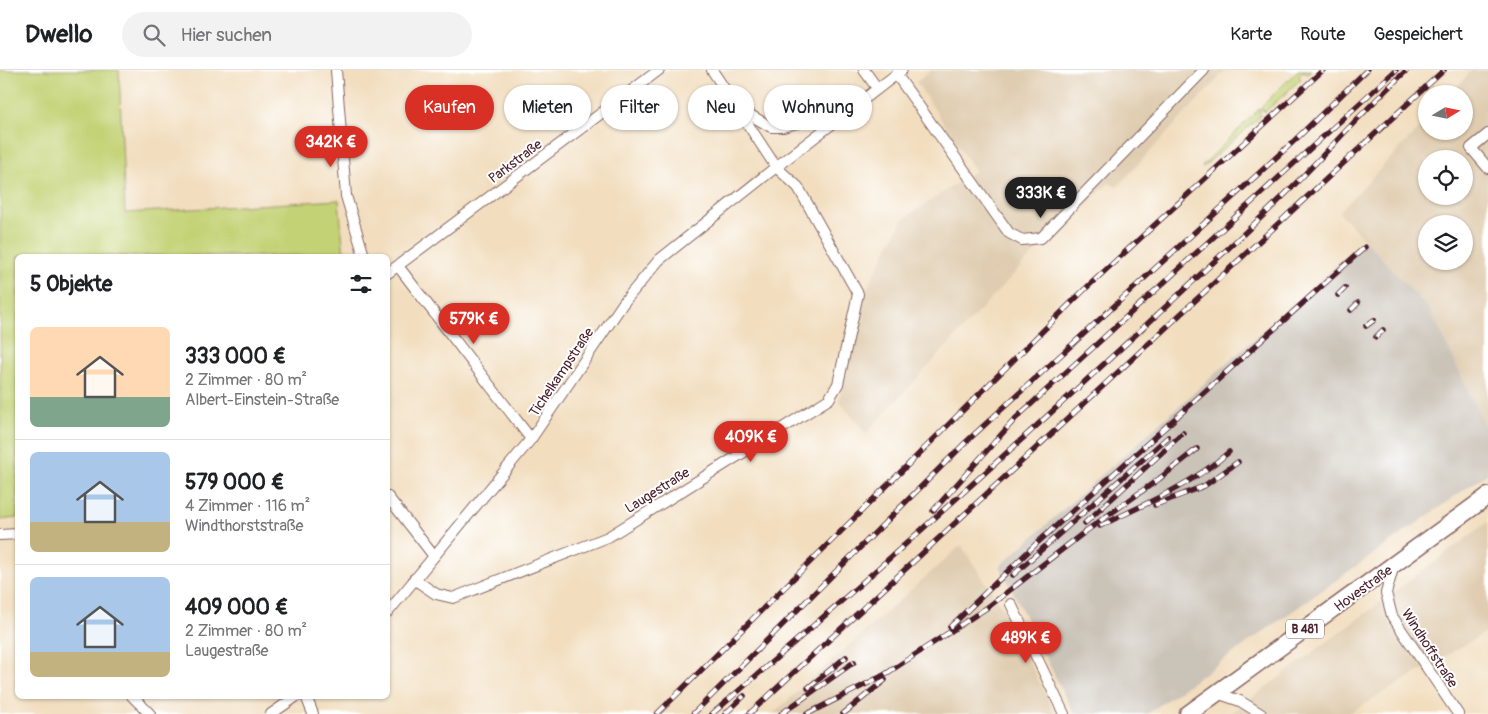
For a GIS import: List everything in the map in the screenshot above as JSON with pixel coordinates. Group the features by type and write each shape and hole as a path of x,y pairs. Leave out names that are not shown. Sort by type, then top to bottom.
{"main road":[{"name":"Hovestraße","path":"1188,714 1488,496"}],"street":[{"path":"336,70 346,196 363,254"},
{"name":"Parkstraße","path":"390,272 659,70"},
{"name":"Laugestraße","path":"712,70 722,85"},
{"path":"864,70 877,88"},
{"path":"899,72 1009,233 1022,240 1041,238 1204,70"},
{"name":"Tichelkampstraße","path":"872,92 899,72"},
{"name":"Laugestraße","path":"414,579 436,594 453,598 608,537 830,398 838,384 858,294 798,187 776,167 751,130"},
{"name":"Tichelkampstraße","path":"390,609 433,555 531,439 624,302 659,260 823,130"},
{"path":"1488,134 1471,148 1488,168"},
{"path":"398,266 531,439"},
{"path":"390,500 433,555"},
{"path":"0,535 15,534"},
{"name":"Windhoffstraße","path":"1394,566 1386,593 1392,616 1458,714"},
{"path":"1010,604 1064,714"},
{"path":"1217,693 1240,701 1261,714"},
{"path":"135,699 150,714"},
{"path":"271,714 293,699"},
{"path":"307,699 313,714"}],"shaded area":[{"path":"932,70 1226,70 1117,187 1109,183 1026,261 866,433 839,401 864,294 902,220 975,171 916,82"},
{"path":"1472,70 1488,70 1488,432 1431,311 1339,212 1418,129 1418,140 1473,140 1473,85 1459,85"},
{"path":"1365,240 1431,311 1488,432 1488,473 1147,714 1074,714 1000,566"},
{"path":"1488,522 1488,631 1348,714 1230,714"},
{"path":"961,545 1005,612 1055,714 773,714"}],"green space":[{"path":"0,70 119,70 125,213 339,200 344,254 15,254 15,518 0,520"},
{"path":"1298,70 1311,70 1307,74 1304,71 1299,76 1301,79 1265,112 1262,109 1259,113 1261,116 1203,167 1202,166"}],"railway":[{"path":"657,714 1084,290 1323,70"},
{"path":"693,714 966,442 1294,141 1367,70"},
{"path":"933,511 1016,418 1396,70"},
{"path":"712,714 924,527 1133,337 1270,209 1407,70"},
{"path":"749,714 1444,70"},
{"path":"950,627 1036,544 1365,247"},
{"path":"1338,295 1345,288"},
{"path":"1351,310 1358,303"},
{"path":"1366,326 1374,320"},
{"path":"1376,337 1383,330"},
{"path":"1085,523 1183,433"},
{"path":"1013,575 1168,437"},
{"path":"807,714 884,675 988,607 1086,531 1159,479 1197,449"},
{"path":"1100,526 1151,502 1183,484 1229,452"},
{"path":"1155,505 1204,486 1238,462"},
{"path":"808,688 846,657"},
{"path":"781,714 854,662"},
{"path":"843,714 885,680"},
{"path":"725,714 744,696"}]}
